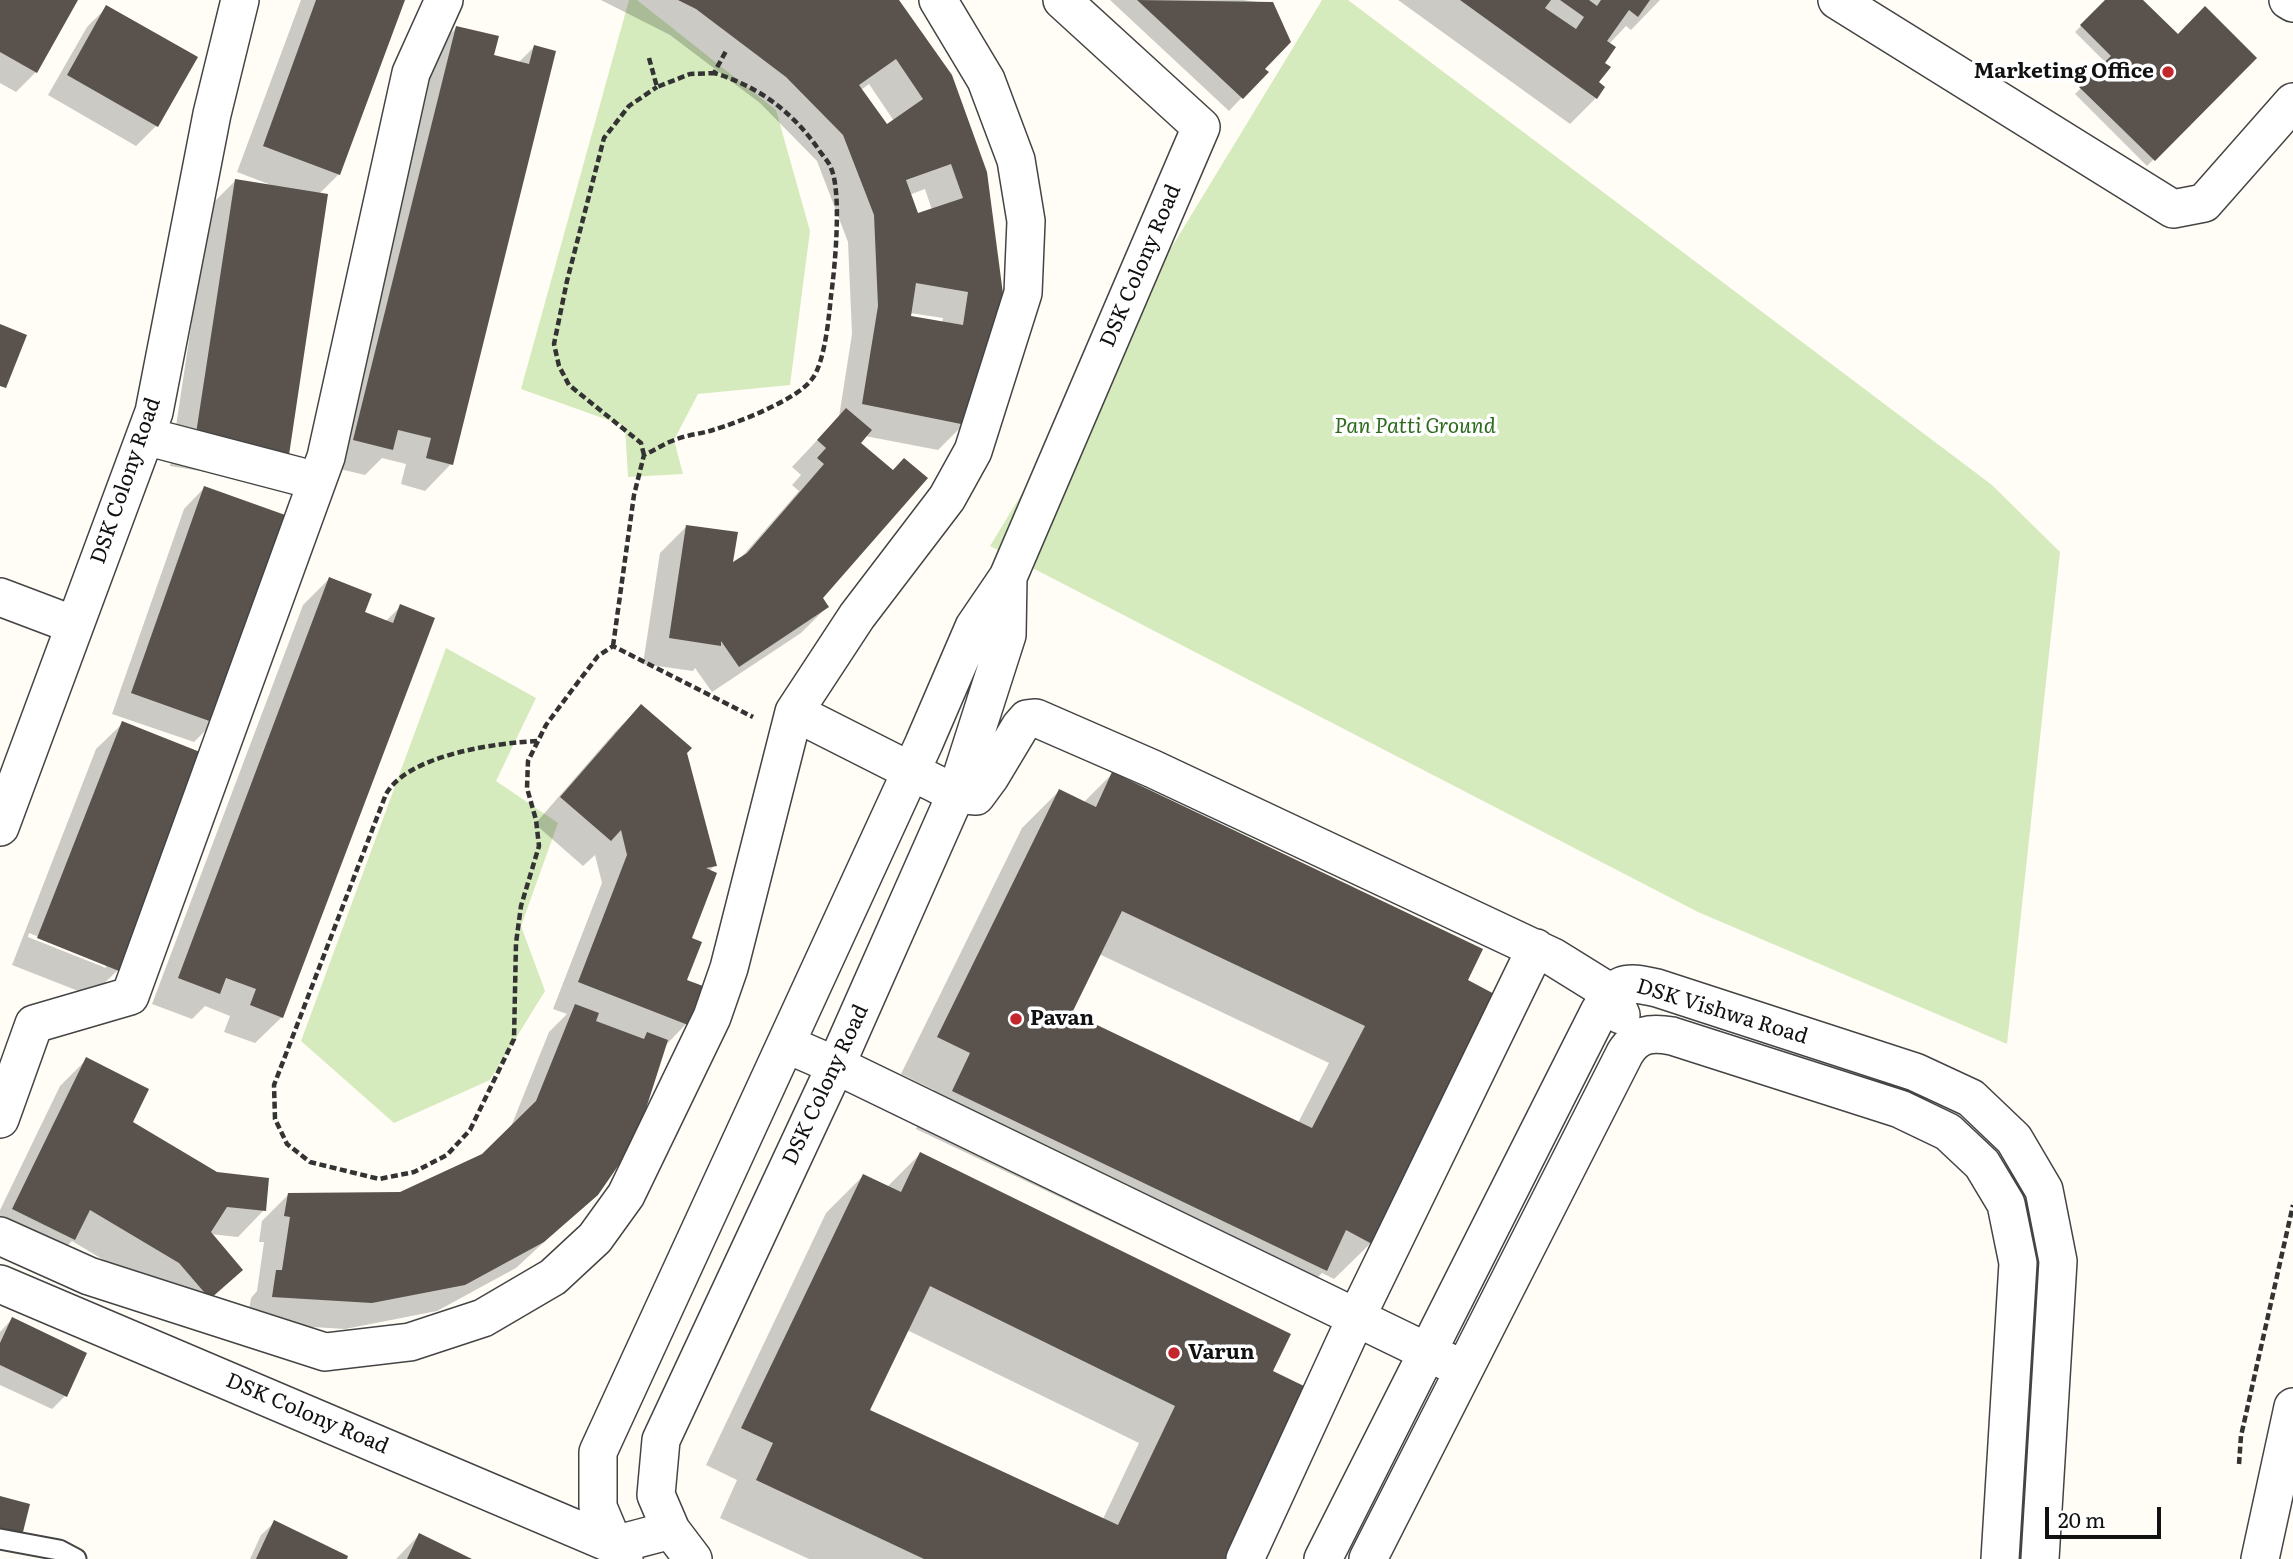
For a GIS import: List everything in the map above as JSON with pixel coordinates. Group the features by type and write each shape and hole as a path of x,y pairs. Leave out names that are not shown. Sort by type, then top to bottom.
{"street":[{"name":"DSK Colony Road","path":"0,827 154,412 212,114 240,0"},
{"path":"0,1119 34,1024 130,996 326,457 411,73 444,0"},
{"path":"0,1236 89,1276 325,1352 410,1342 483,1318 553,1277 595,1238 626,1195 712,1017 729,968 791,723 857,616 947,498 973,451 1023,293 1026,221 1016,160 986,80 938,0"},
{"name":"DSK Colony Road","path":"619,1552 598,1507 598,1452 911,772 974,627 1008,577 1200,127 1062,0"},
{"path":"1838,0 2172,209 2204,203 2293,102"},
{"path":"2288,0 2293,3"},
{"path":"145,436 317,481"},
{"name":"DSK Colony Road","path":"671,1530 656,1495 661,1440 836,1065 956,794 1007,635 1008,577"},
{"path":"0,597 74,625"},
{"path":"791,723 911,772 956,794 976,796 1020,727 1027,719 1036,718 1153,769 1536,948 1611,993 1633,1040 1368,1559"},
{"path":"1245,1559 1356,1318 1536,948"},
{"name":"DSK Vishwa Road","path":"1323,1559 1599,1012 1611,993 1633,982 1914,1072 1971,1098 2014,1139 2044,1190 2058,1261 2040,1559"},
{"path":"1657,988 1672,1036"},
{"name":"DSK Vishwa Road","path":"1633,1040 1643,1035 1672,1036 1900,1109 1948,1132 1982,1164 2006,1204 2018,1263 2000,1559"},
{"path":"786,1044 836,1065 1463,1370"},
{"name":"DSK Colony Road","path":"0,1284 619,1552"},
{"path":"2260,1559 2293,1407"},
{"path":"619,1552 671,1530 693,1559"}],"lane":[{"path":"0,1539 59,1550 76,1559"}],"path":[{"path":"715,73 726,51"},
{"path":"649,58 657,88"},
{"path":"537,741 502,743 466,750 402,775 392,783 386,794 274,1085 275,1119 287,1144 310,1162 379,1179 414,1172 447,1155 470,1130 514,1040 515,953 520,906 540,846 527,788 528,761 546,725 598,656 613,646 634,495 643,455 641,443 569,385 559,366 554,344 566,281 604,138 629,106 657,88 690,74 715,73 738,80 784,108 810,136 831,168 836,189 835,260 828,322 813,378 794,393 747,418 674,440 643,455"},
{"path":"613,646 791,723"},
{"path":"2238,1475 2241,1436 2293,1205"}],"green space":[{"path":"629,0 637,0 776,110 810,231 790,385 698,394 674,440 683,474 628,477 625,426 521,389"},
{"name":"Pan Patti Ground","path":"1322,0 1348,0 1992,485 2060,552 2007,1044 1698,912 990,546"},
{"path":"446,648 536,698 496,781 558,823 521,926 545,991 490,1080 394,1123 301,1041"}],"building":[{"path":"0,0 78,0 37,73 0,52"},
{"path":"316,0 405,0 340,175 263,146"},
{"path":"678,0 899,0 952,75 987,172 1005,309 966,425 862,404 878,306 874,215 843,135 786,77 696,9","holes":["896,59 923,99 887,124 859,85","951,164 963,198 918,213 906,180","916,283 968,292 963,325 911,316"]},
{"path":"1137,0 1273,2 1291,42 1265,69 1269,72 1243,99"},
{"path":"1460,0 1551,0 1545,8 1576,29 1584,17 1560,0 1589,0 1597,6 1601,0 1650,0 1638,17 1629,10 1607,41 1616,47 1605,63 1611,67 1599,82 1605,87 1597,99"},
{"name":"Marketing Office","path":"2105,0 2143,0 2178,34 2205,6 2257,58 2155,161 2079,87 2111,56 2080,25"},
{"path":"106,5 198,57 158,127 67,75"},
{"path":"456,26 499,36 494,55 529,64 534,45 556,51 453,465 426,458 431,438 398,430 393,450 353,440"},
{"path":"235,179 328,194 289,455 195,440"},
{"path":"0,324 27,335 6,388 0,386"},
{"path":"846,408 872,430 861,443 893,470 904,458 928,478 823,598 829,607 739,667 721,641 721,646 669,638 686,525 738,532 733,562 747,553 824,464 817,458 826,448 817,440"},
{"path":"204,486 288,516 215,723 131,693"},
{"path":"329,577 372,594 365,612 393,623 400,604 435,618 283,1018 250,1005 256,989 226,978 220,994 178,978"},
{"path":"641,704 692,748 687,753 717,866 706,868 717,873 692,938 702,942 687,980 703,986 688,1025 578,982 627,855 621,830 611,841 560,797"},
{"path":"122,721 205,754 119,971 37,938"},
{"name":"Pavan","path":"1112,772 1483,949 1468,980 1498,996 1372,1244 1346,1230 1327,1271 952,1091 970,1053 937,1037 1059,789 1096,807","holes":["1122,911 1365,1026 1312,1128 1072,1013"]},
{"path":"575,1004 599,1013 596,1021 644,1039 647,1032 668,1040 636,1140 598,1195 544,1242 465,1285 372,1303 272,1297 276,1270 282,1270 290,1217 284,1216 288,1193 400,1192 482,1154 536,1101"},
{"path":"86,1057 149,1089 133,1122 217,1172 269,1178 266,1211 227,1207 211,1232 243,1270 210,1299 179,1263 90,1210 75,1240 12,1209"},
{"name":"Varun","path":"920,1152 1291,1334 1273,1371 1308,1388 1226,1559 924,1559 756,1480 773,1443 741,1428 863,1174 901,1192","holes":["930,1286 1175,1406 1118,1525 870,1410"]},
{"path":"12,1317 87,1353 67,1397 0,1365 0,1343"},
{"path":"0,1496 30,1504 22,1536 0,1530"},
{"path":"274,1520 348,1556 347,1559 256,1559"},
{"path":"419,1533 472,1559 407,1559"}],"place":[{"name":"Marketing Office","path":"2168,72"},
{"name":"Pavan","path":"1016,1019"},
{"name":"Varun","path":"1174,1353"}]}
